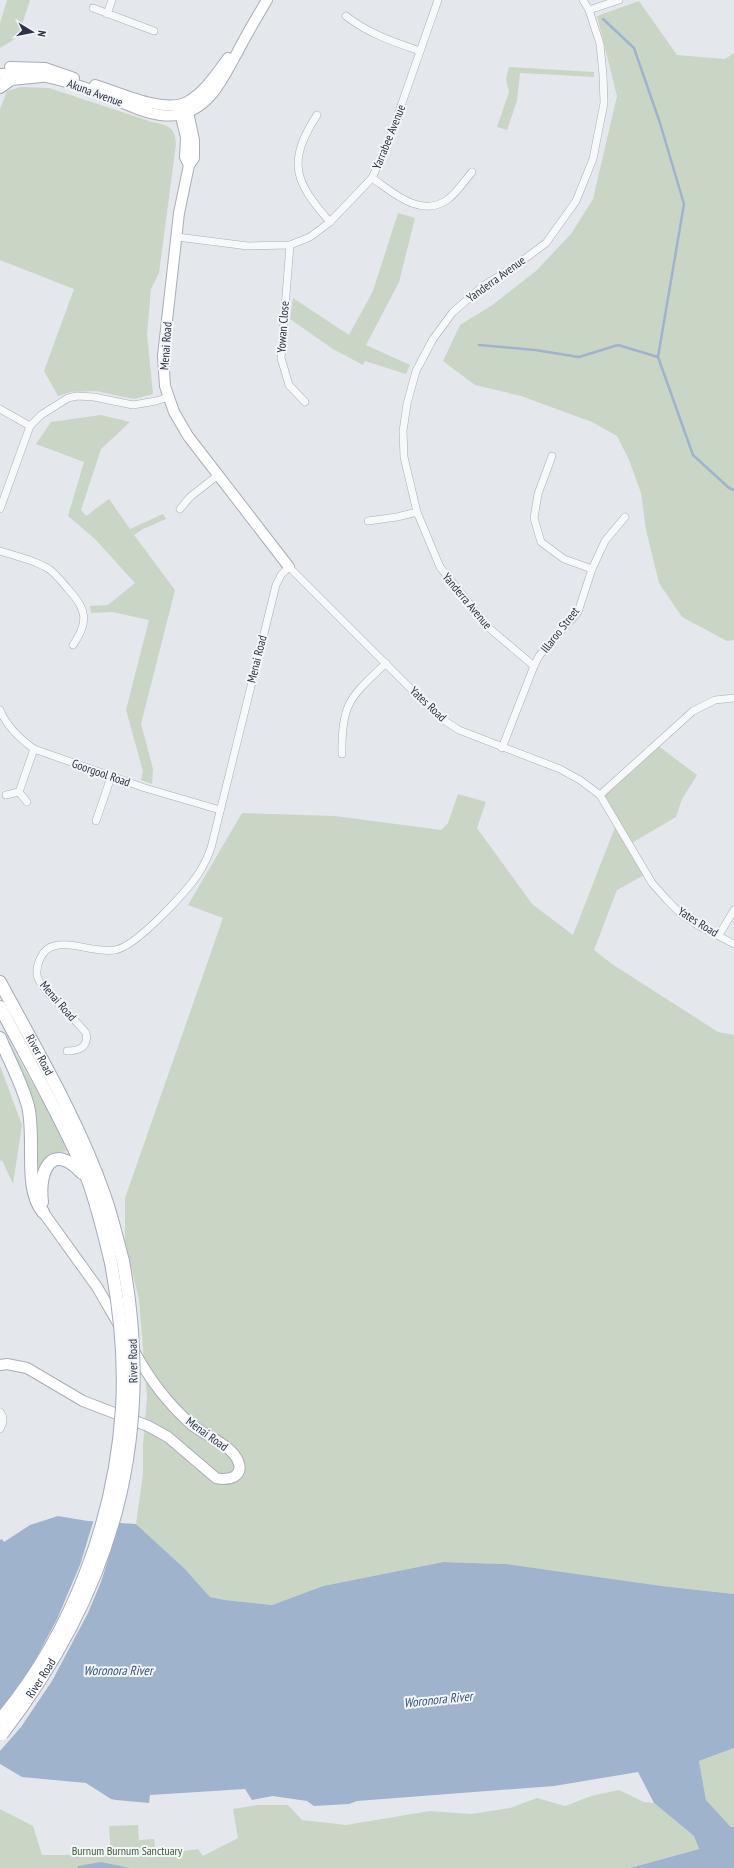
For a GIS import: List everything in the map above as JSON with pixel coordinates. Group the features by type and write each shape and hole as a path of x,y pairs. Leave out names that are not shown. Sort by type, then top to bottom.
{"main road":[{"path":"0,87 7,81 16,78 41,76"},
{"name":"River Road","path":"0,982 63,1099 109,1208 117,1262 122,1339 122,1408 115,1462 106,1509 91,1558 64,1619 39,1665 0,1720"},
{"name":"River Road","path":"0,1007 70,1140 86,1176 102,1227 117,1262 133,1330 134,1394 127,1457 114,1519 99,1567 72,1628 33,1692 0,1736"},
{"path":"0,1038 28,1106 32,1136 32,1183 37,1205 43,1212"},
{"path":"43,1212 40,1192 42,1177 49,1163 57,1160 68,1160 86,1176"}],"street":[{"path":"107,14 112,0"},
{"path":"183,109 201,105 215,90 267,0"},
{"name":"Yarrabee Avenue","path":"177,237 248,246 290,245 310,237 330,222 372,178 388,143 438,0"},
{"name":"Yanderra Avenue","path":"534,666 489,628 440,567 417,512 404,456 403,431 407,404 416,371 432,339 452,312 483,286 515,266 546,243 576,201 593,159 604,104 600,44 589,10 583,0"},
{"path":"589,10 619,0"},
{"path":"93,8 154,31"},
{"path":"346,16 359,26 376,35 420,51"},
{"name":"Akuna Avenue","path":"0,68 45,68 149,102 183,109"},
{"name":"Akuna Avenue","path":"0,74 20,73 41,76 91,90 160,116 183,109"},
{"name":"Menai Road","path":"67,1051 77,1051 82,1048 87,1039 86,1033 42,986 37,976 38,964 43,953 54,946 69,946 98,951 116,950 128,945 140,936 182,894 198,873 208,855 276,585 281,574 289,567 180,424 168,397 163,373 163,356 182,201 189,164 194,158 195,148 183,109"},
{"path":"317,115 304,135 297,158 301,181 312,201 330,222"},
{"path":"372,178 404,200 419,207 433,206 448,200 472,172"},
{"name":"Yowan Close","path":"290,245 281,358 289,385 305,402"},
{"path":"0,509 30,426 41,415 68,398 77,396 94,397 133,405 156,401 168,397"},
{"path":"0,409 30,426"},
{"path":"552,456 538,494 534,518 541,542 564,559 592,568"},
{"path":"180,509 190,497 218,474"},
{"path":"368,521 397,517 417,512"},
{"name":"Illaroo Street","path":"502,748 539,656 578,612 592,568 605,541 625,517"},
{"path":"0,551 49,569 80,601 84,611 84,621 81,633 73,645"},
{"name":"Yates Road","path":"289,567 386,662 439,717 459,730 502,748 560,769 580,780 600,795 652,883 680,913 700,926 734,944"},
{"path":"342,754 342,728 348,703 355,692 386,662"},
{"path":"600,795 693,711 715,700 734,698"},
{"name":"Goorgool Road","path":"0,710 10,728 34,749 167,796 220,810"},
{"path":"19,792 34,749"},
{"path":"96,822 111,777"},
{"path":"6,795 19,792"},
{"path":"19,792 27,802"},
{"path":"719,936 734,910"},
{"name":"Menai Road","path":"0,1366 7,1364 27,1368 83,1401 148,1426 168,1437 216,1478 229,1479 238,1472 238,1460 232,1453 192,1425 159,1389 141,1365 97,1287 43,1212"},
{"path":"0,1412 3,1416 3,1423 0,1430"}],"green space":[{"path":"7,0 30,0 18,37 0,48 0,23"},
{"path":"639,1 677,55 725,59 734,53 734,640 727,641 682,617 659,583 646,530 641,493 629,460 617,436 592,422 521,396 475,385 443,361 460,325 491,306 536,271 571,234 593,199 617,96 597,16"},
{"path":"509,67 594,72 594,77 520,73 517,101 507,130 497,127 509,92 506,79"},
{"path":"21,87 49,88 162,124 170,128 174,134 176,144 159,273 151,289 147,334 153,394 134,399 96,391 71,392 58,396 44,371 74,289 0,260 0,109 7,91"},
{"path":"398,213 415,218 399,282 366,345 410,365 406,374 365,361 363,365 333,349 290,319 293,298 349,335 373,291"},
{"path":"101,415 130,422 101,449 81,510 86,516 109,499 130,529 163,514 166,519 143,529 134,535 175,590 141,724 153,769 152,784 141,780 143,771 126,710 149,620 112,612 91,613 90,606 108,605 135,583 95,539 68,516 84,462 36,444 51,422"},
{"path":"657,745 697,775 682,799 676,817 630,844 646,874 617,890 594,950 612,964 718,1032 734,1035 734,1594 662,1586 506,1564 443,1562 323,1586 272,1605 210,1597 185,1569 136,1524 143,1474 143,1444 147,1398 139,1300 125,1241 125,1198 223,918 188,905 242,813 335,816 441,830 448,823 458,794 486,802 477,828 532,904 573,935 617,822 600,795"},
{"path":"8,1040 58,1129 67,1151 49,1156 42,1162 37,1171 36,1130 5,1041"},
{"path":"0,1066 22,1125 13,1184 2,1160 0,1162"},
{"path":"734,1748 734,1827 731,1827 706,1800 699,1761"},
{"name":"Burnum Burnum Sanctuary","path":"619,1790 644,1802 654,1803 694,1836 699,1849 630,1868 0,1868 0,1809 33,1826 42,1855 111,1855 109,1826 138,1825 139,1840 154,1839 156,1855 198,1849 203,1856 238,1838 233,1809 257,1805 288,1805 302,1820 346,1825 430,1811 471,1814 510,1808 537,1798 565,1806 591,1796"}],"water":[{"name":"Woronora River","path":"58,1516 88,1521 136,1524 185,1569 210,1597 225,1600 272,1605 323,1586 443,1562 506,1564 662,1586 734,1594 734,1748 699,1761 706,1800 731,1827 734,1827 734,1868 630,1868 699,1849 694,1836 654,1803 638,1772 554,1786 357,1801 349,1804 314,1806 307,1801 273,1796 252,1800 245,1789 150,1795 149,1803 116,1800 111,1799 86,1783 22,1777 0,1764 0,1540 2,1539 4,1542 30,1525"},
{"path":"101,1862 130,1868 77,1868 78,1866"}],"pier":[{"path":"94,1519 120,1521 101,1582 88,1613 52,1681 21,1727 0,1751 0,1711 32,1666 57,1619 80,1565"}],"waterway":[{"path":"603,19 634,48 660,123 684,204 658,357 693,455 729,488 734,490"},
{"path":"479,345 535,350 579,357 618,345 658,357"}]}
